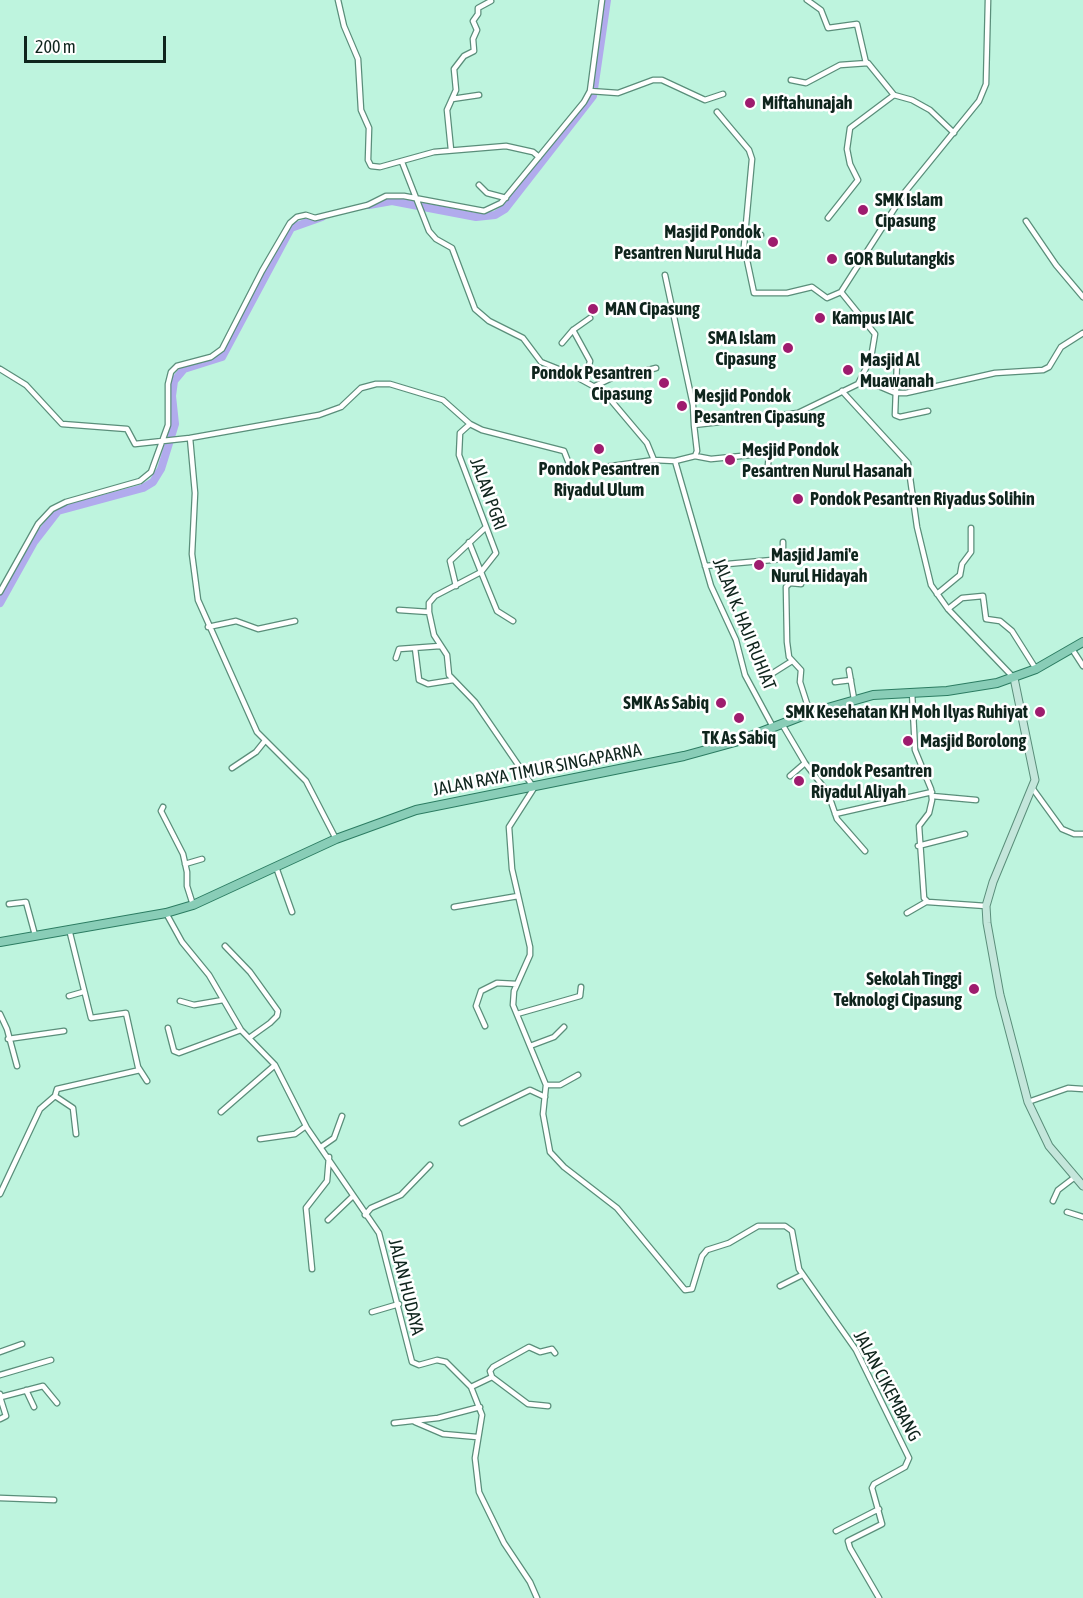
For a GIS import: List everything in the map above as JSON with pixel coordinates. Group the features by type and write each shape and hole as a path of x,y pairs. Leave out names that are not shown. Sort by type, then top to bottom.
{"main road":[{"name":"JALAN RAYA TIMUR SINGAPARNA","path":"0,942 168,912 194,905 373,823 416,810 684,756 735,742 773,726 854,699 981,687 1014,678 1036,669 1083,642"},
{"path":"1014,678 1035,775 1033,789 993,882 986,906 987,923 1000,995 1028,1102 1049,1146 1083,1186"}],"street":[{"path":"338,0 344,26 358,59 361,110 369,128 369,163 374,167 402,162 424,154 506,146 533,152 539,157"},
{"path":"0,592 47,513 66,502 146,477 154,466 170,415 168,384 171,372 177,366 211,357 222,349 290,223 301,216 315,219 368,205 374,199 386,196 484,211 495,207 506,198 593,91 602,0"},
{"path":"807,0 821,10 828,27 857,24 866,63"},
{"path":"717,112 749,150 752,159 744,250 754,293 787,293 812,287 827,297 842,294 904,192 979,101 986,84 988,0"},
{"path":"451,150 447,113 457,87 454,69 462,58 474,51 473,39 477,30 473,21 478,14 477,8 491,1"},
{"path":"791,80 808,82 840,65 866,63 872,67 894,95 912,100 930,110 956,131"},
{"path":"593,91 618,93 653,80 662,80 705,100 723,94"},
{"path":"452,99 479,95"},
{"path":"828,218 858,180 848,155 847,140 850,128 894,95"},
{"path":"402,162 419,209 433,236 452,248 472,304 478,312 523,338 541,362 586,381 608,395 647,443 654,460"},
{"path":"479,185 487,193 506,198"},
{"path":"1026,221 1056,265 1083,297"},
{"path":"745,235 761,235"},
{"path":"665,274 693,405 697,451 695,456"},
{"path":"694,425 798,413 858,384 874,348 874,334 871,327 842,294"},
{"path":"562,343 573,330 590,318"},
{"path":"573,330 590,361 586,381"},
{"path":"862,379 896,393 946,386 995,373 1043,370 1049,367 1061,347 1083,333"},
{"path":"897,362 895,415 900,417 928,411"},
{"path":"595,386 622,373 633,374 656,368"},
{"path":"0,369 26,385 62,423 127,429 135,444 190,438 335,410 361,388 376,384 399,386 443,400 470,424 482,430 564,452 571,469 576,471 654,460 675,461 695,456 711,459 781,452"},
{"path":"842,391 908,463 922,556 931,585 948,609 1014,678"},
{"name":"JALAN PGRI","path":"470,424 460,433 459,455 496,553 481,572"},
{"path":"190,438 195,494 192,554 198,600 251,722 264,742 306,781 336,839"},
{"path":"768,465 769,454"},
{"name":"JALAN K. HAJI RUHIAT","path":"675,461 718,604 736,640 745,675 773,726"},
{"path":"456,586 450,561 485,528"},
{"path":"937,594 959,578 962,564 971,552 970,528"},
{"path":"469,542 497,611 513,621"},
{"path":"705,566 783,559 783,543"},
{"path":"481,572 435,596 429,603 434,635 447,655 448,673 475,702 533,785"},
{"path":"801,584 790,583 786,587 787,642 792,661 801,670 800,682 810,713"},
{"path":"948,609 962,598 983,596 986,619 1000,621 1012,631 1036,669"},
{"path":"399,610 429,612"},
{"path":"208,627 236,621 258,629 295,621"},
{"path":"396,658 399,649 440,646"},
{"path":"415,648 419,680 428,684 453,680"},
{"path":"1072,649 1083,666"},
{"path":"773,673 792,661"},
{"path":"849,670 854,699"},
{"path":"835,682 851,680"},
{"path":"912,692 915,750 932,794 929,813 919,826 921,885 926,902"},
{"path":"782,723 804,763 828,793 838,822 865,851"},
{"path":"232,768 253,754 264,742"},
{"path":"790,776 804,763"},
{"name":"JALAN CIKEMBANG","path":"533,785 533,793 509,827 510,859 530,947 530,955 517,984 513,1005 546,1085 544,1129 553,1158 617,1208 685,1290 692,1288 702,1256 707,1250 729,1243 749,1229 771,1224 789,1227 792,1231 794,1252 802,1275 856,1350 886,1415 908,1453 908,1463 905,1467 874,1484 872,1488 882,1524 851,1539 848,1544 879,1598"},
{"path":"1033,789 1062,829 1074,834 1083,834"},
{"path":"835,814 932,794 976,800"},
{"path":"163,807 161,811 174,833 185,864 187,886 194,905"},
{"path":"918,846 965,834"},
{"path":"185,864 202,859"},
{"path":"276,867 292,912"},
{"path":"454,907 518,896"},
{"path":"9,904 26,902 35,935"},
{"path":"908,913 926,902 986,906"},
{"name":"JALAN HUDAYA","path":"168,912 182,942 209,975 241,1030 275,1065 306,1125 383,1242 412,1362 419,1365 437,1360 446,1362 471,1387 482,1415 477,1437 476,1458 479,1492 504,1543 528,1579 537,1598"},
{"path":"69,929 83,992 92,1019 126,1013 140,1070 147,1082"},
{"path":"225,946 250,972 278,1011 278,1016 249,1038"},
{"path":"485,1026 476,1006 481,991 497,983 517,984"},
{"path":"517,1014 580,996 581,987"},
{"path":"69,996 83,992"},
{"path":"180,1001 199,1005 223,1000"},
{"path":"0,1014 6,1024 8,1040 17,1066"},
{"path":"531,1046 554,1037 564,1027"},
{"path":"168,1028 174,1051 179,1053 241,1030"},
{"path":"8,1040 64,1031"},
{"path":"221,1112 275,1065"},
{"path":"0,1194 40,1109 55,1096 57,1089 140,1070"},
{"path":"546,1085 560,1085 578,1075"},
{"path":"1028,1102 1068,1088 1083,1089"},
{"path":"462,1123 530,1090 545,1097"},
{"path":"55,1096 73,1108 76,1134"},
{"path":"321,1147 334,1138 342,1116"},
{"path":"260,1138 294,1134 306,1125"},
{"path":"312,1269 306,1208 327,1181 329,1157"},
{"path":"365,1215 371,1208 401,1195 430,1165"},
{"path":"1053,1201 1058,1191 1075,1177"},
{"path":"328,1220 352,1197"},
{"path":"1067,1212 1083,1217"},
{"path":"780,1286 802,1275"},
{"path":"372,1312 399,1304"},
{"path":"0,1352 21,1344"},
{"path":"548,1407 528,1404 523,1398 492,1377 490,1371 493,1366 529,1347 540,1352 552,1349 555,1353"},
{"path":"0,1375 51,1360"},
{"path":"471,1387 492,1377"},
{"path":"0,1419 6,1416 0,1396 45,1386 57,1403"},
{"path":"26,1390 34,1407"},
{"path":"394,1423 448,1415 480,1407"},
{"path":"412,1421 443,1434 477,1437"},
{"path":"0,1498 54,1500"},
{"path":"836,1531 879,1509"}],"waterway":[{"path":"369,205 392,201 476,217 495,215 505,209 593,96 607,0"},
{"path":"0,603 34,542 58,511 143,488 153,482 161,469 175,424 172,396 174,381 184,369 222,357 291,228 322,217"}],"place":[{"name":"Miftahunajah","path":"750,103"},
{"name":"SMK Islam Cipasung","path":"863,210"},
{"name":"Masjid Pondok Pesantren Nurul Huda","path":"773,242"},
{"name":"GOR Bulutangkis","path":"832,259"},
{"name":"MAN Cipasung","path":"593,309"},
{"name":"Kampus IAIC","path":"820,318"},
{"name":"SMA Islam Cipasung","path":"788,348"},
{"name":"Masjid Al Muawanah","path":"848,370"},
{"name":"Pondok Pesantren Cipasung","path":"664,383"},
{"name":"Mesjid Pondok Pesantren Cipasung","path":"682,406"},
{"name":"Pondok Pesantren Riyadul Ulum","path":"599,449"},
{"name":"Mesjid Pondok Pesantren Nurul Hasanah","path":"730,460"},
{"name":"Pondok Pesantren Riyadus Solihin","path":"798,499"},
{"name":"Masjid Jami'e Nurul Hidayah","path":"759,565"},
{"name":"SMK As Sabiq","path":"721,703"},
{"name":"SMK Kesehatan KH Moh Ilyas Ruhiyat","path":"1040,712"},
{"name":"TK As Sabiq","path":"739,718"},
{"name":"Masjid Borolong","path":"908,741"},
{"name":"Pondok Pesantren Riyadul Aliyah","path":"799,781"},
{"name":"Sekolah Tinggi Teknologi Cipasung","path":"974,989"}]}
